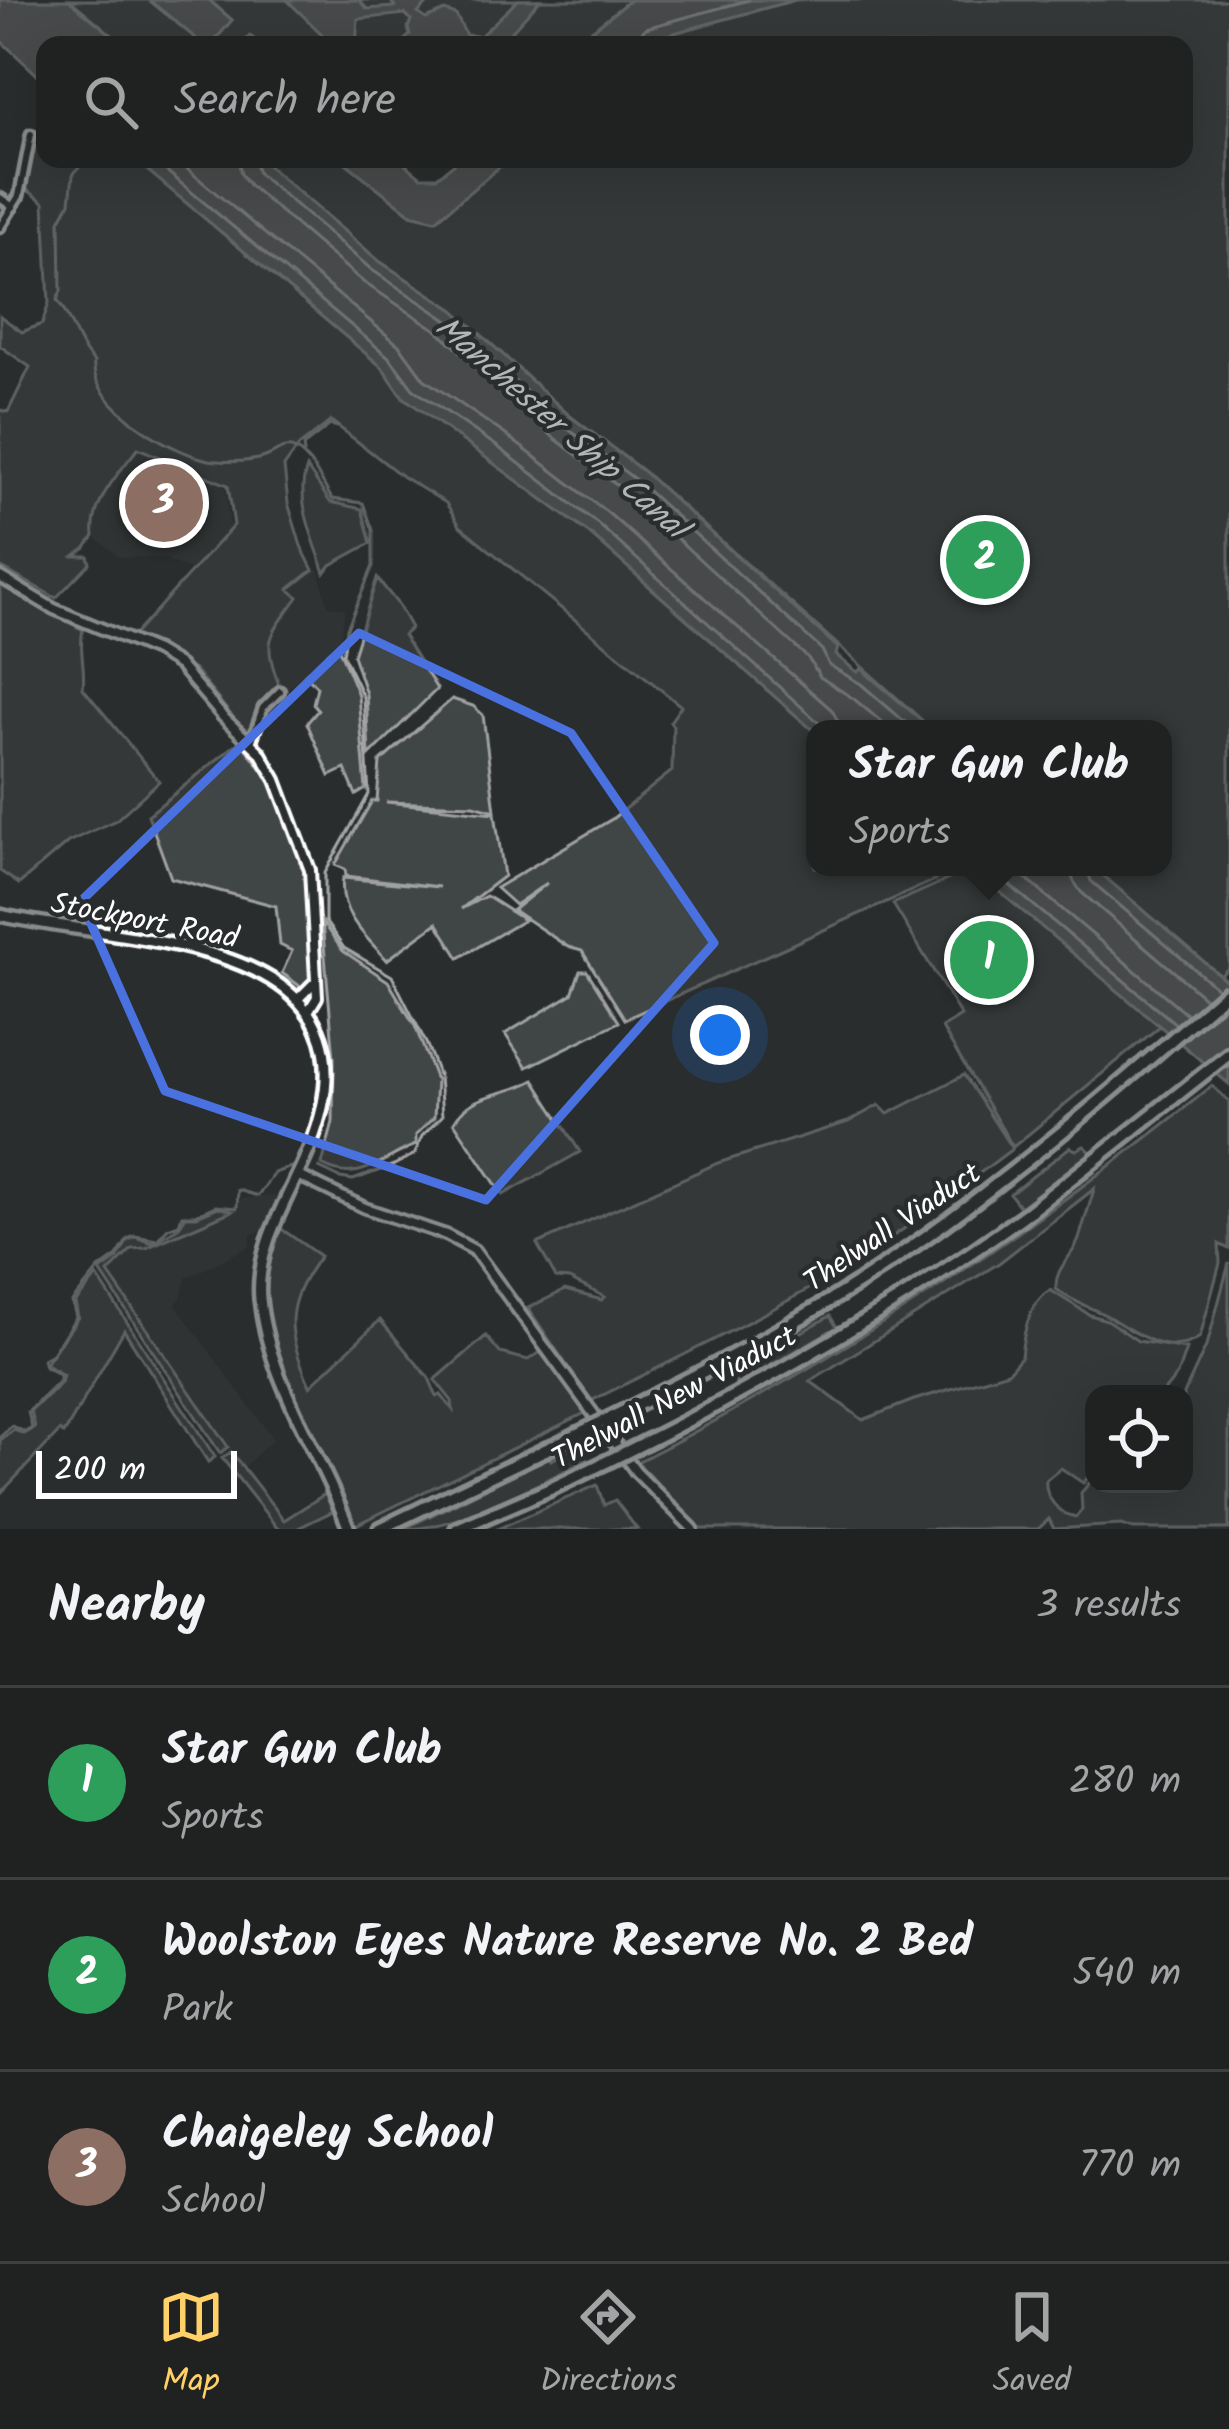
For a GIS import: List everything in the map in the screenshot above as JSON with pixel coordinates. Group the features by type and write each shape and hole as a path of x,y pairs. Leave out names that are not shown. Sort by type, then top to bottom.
{"highway":[{"name":"Thelwall Viaduct","path":"380,1529 781,1329 912,1247 1027,1163 1229,990"},
{"name":"Thelwall New Viaduct","path":"457,1529 550,1489 748,1390 927,1281 1097,1162 1229,1054"}],"main road":[{"path":"0,577 54,609 178,665 251,742 276,780 307,857 314,900 316,981 316,1002 309,1010"},
{"name":"Stockport Road","path":"0,915 221,956 264,973 309,1010 321,1041 323,1100 314,1136 261,1265 260,1296 268,1339 349,1529"},
{"path":"299,998 316,981"},
{"path":"297,1175 365,1208 446,1234 474,1250 645,1483 693,1529"}],"street":[{"path":"0,227 26,173 31,134"},
{"path":"0,198 13,207"},
{"path":"251,742 263,708 280,692"}],"highlighted area":[{"path":"359,633 571,733 714,943 486,1200 165,1091 81,901"}],"shaded area":[{"path":"70,0 149,0 193,36 113,36"},
{"path":"209,0 630,0 584,36 219,36 232,20"},
{"path":"795,0 1229,0 1229,967 1220,976 1103,876 1172,876 1172,720 922,720 454,310 379,261 270,168 352,168 411,214 436,219 498,168 1193,168 1193,36 663,36"},
{"path":"36,140 36,168 145,168 382,367 403,397 590,534 806,724 806,876 945,876 625,1019 582,951 568,947 513,910 547,883 515,905 496,888 612,819 672,771 670,722 681,706 460,526 446,503 403,477 331,421 299,446 284,467 288,503 313,570 289,589 298,597 274,631 270,648 280,688 246,733 194,670 133,636 234,525 228,485 138,448 101,501 94,536 74,556 88,556 90,563 56,598 0,567 0,410 8,412 30,367 0,346 0,316 22,332 42,324 49,303 44,202 26,189"},
{"path":"138,448 225,486 230,527 192,571 163,558 119,557 94,536 91,519"},
{"path":"307,468 330,502 362,509 371,543 325,573 304,507"},
{"path":"318,568 328,606 345,608 339,649 332,649 281,694 269,659 268,638 297,598 289,590 297,579"},
{"path":"377,578 411,628 403,635 437,689 369,756 366,694 353,655"},
{"path":"0,585 83,630 83,688 159,781 116,820 68,842 19,884 0,871"},
{"path":"332,649 339,649 358,695 366,789 356,795 345,769 330,776 307,723 318,710 313,704 317,687 305,674"},
{"path":"452,699 483,715 495,811 474,805 386,802 495,813 504,876 461,909 486,896 524,920 459,958 437,923 387,960 349,913 343,878 439,887 346,876 345,869 335,865 372,801 377,801 380,762"},
{"path":"240,741 272,782 306,870 313,982 305,990 282,973 292,951 280,945 276,906 171,878 148,815"},
{"path":"981,876 1160,1026 1013,1147 942,1028 961,1016 893,904 951,878"},
{"path":"322,922 343,951 388,981 415,1026 436,1080 434,1117 416,1135 416,1145 359,1171 335,1171 322,1165 333,1122 334,1058"},
{"path":"580,971 587,971 619,1022 527,1067 505,1034 572,994"},
{"path":"964,1075 1012,1149 830,1277 591,1401 528,1308 565,1290 605,1297 569,1279 556,1278 537,1244 718,1163 848,1122 879,1105 888,1114"},
{"path":"534,1080 580,1152 503,1195 454,1122 470,1105"},
{"path":"1212,1086 1229,1101 1229,1249 1219,1244 1220,1263 1200,1337 1176,1345 1153,1341 1056,1289 1094,1189 999,1263 810,1381 863,1420 1008,1372 1021,1357 1032,1311 1050,1290 1138,1341 1186,1349 1169,1385 1085,1385 1085,1481 1061,1468 1046,1480 1054,1504 1076,1517 1082,1510 1085,1488 1085,1493 1193,1493 1193,1385 1188,1385 1208,1342 1229,1263 1229,1529 1121,1525 1054,1529 1049,1519 1038,1529 701,1529 637,1462 863,1335 1005,1242"},
{"path":"1084,1146 1092,1153 1020,1207 1010,1194 1070,1147"},
{"path":"278,1195 264,1230 251,1234 250,1246 186,1278 175,1304 273,1439 242,1469 107,1273 132,1249 146,1248 219,1213 239,1209 240,1199"},
{"path":"218,1207 232,1211 146,1248 132,1249 108,1273 228,1447 220,1453 100,1271 117,1259 128,1240 136,1237 153,1243 178,1228 186,1216"},
{"path":"280,1228 320,1256 299,1290 292,1319 296,1349 310,1386 380,1320 429,1378 437,1397 441,1395 453,1410 452,1401 435,1380 486,1336 500,1353 528,1360 541,1352 585,1413 354,1526 292,1389 273,1334 267,1289"},
{"path":"97,1276 215,1457 208,1462 124,1330 64,1434 60,1431 0,1494 0,1440 14,1430 24,1434 35,1428 31,1411 61,1383 63,1375 46,1365 47,1361 78,1317 75,1303"},
{"path":"830,1316 837,1327 737,1385 731,1372"},
{"path":"580,1446 587,1460 521,1492 449,1522 404,1529 549,1457"},
{"path":"231,1452 284,1520 325,1494 333,1511 296,1529 278,1529 222,1458"},
{"path":"597,1485 604,1505 615,1500 637,1529 497,1529"}],"water":[{"path":"0,0 69,0 113,36 36,36 36,74 0,40"},
{"path":"149,0 209,0 232,20 219,36 193,36"},
{"path":"287,0 359,0 367,9 395,7 390,0 431,0 418,13 426,19 445,11 456,15 466,35 480,36 409,36 411,20 405,14 358,19 357,36 324,36"},
{"path":"518,0 540,0 507,36 480,36"},
{"path":"630,0 795,0 663,36 584,36"},
{"name":"Manchester Ship Canal","path":"145,168 270,168 379,261 454,310 570,416 644,472 838,648 836,655 857,672 861,669 921,720 806,720 806,724 590,534 403,397 382,367"},
{"path":"352,168 410,168 421,177 437,177 448,168 498,168 436,220 411,214"},
{"path":"981,876 1104,876 1229,983 1229,1084"}],"waterway":[{"path":"78,168 60,221 61,291 57,300 94,362 96,379 106,395 161,441 202,458 242,461 284,448 298,451 332,499 363,503 373,530 373,566 347,628 343,655 363,697 369,794 325,873 325,921 344,948 392,976 439,1077 442,1116 422,1136 415,1154 394,1165 353,1180 319,1168"},
{"path":"304,453 303,446 330,425 338,427"},
{"path":"0,1437 12,1426 25,1432 32,1428 28,1412 60,1375 45,1367 43,1359 52,1354 76,1317 72,1302 128,1239 157,1240 179,1224 182,1215 215,1206 237,1208 238,1190 258,1196 274,1173 294,1166"}],"place":[{"name":"Chaigeley School","path":"164,503"},
{"name":"Woolston Eyes Nature Reserve No. 2 Bed","path":"985,560"},
{"name":"Star Gun Club","path":"989,960"}]}
